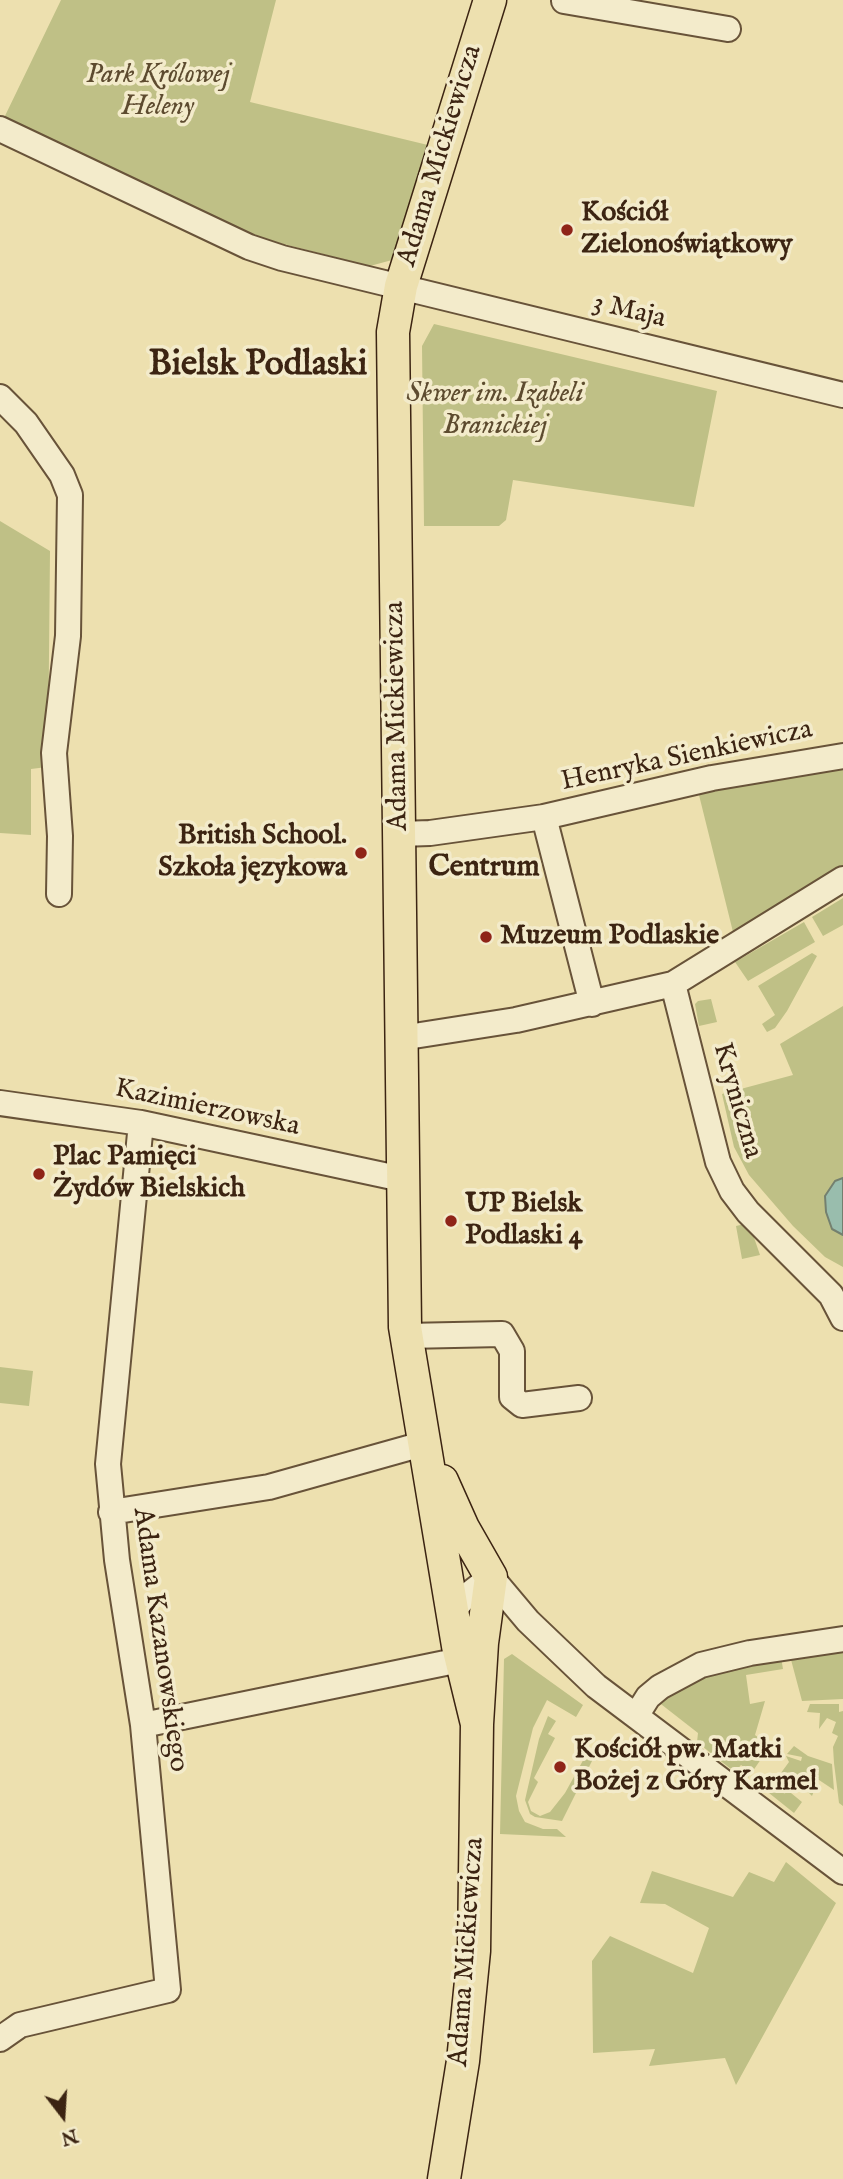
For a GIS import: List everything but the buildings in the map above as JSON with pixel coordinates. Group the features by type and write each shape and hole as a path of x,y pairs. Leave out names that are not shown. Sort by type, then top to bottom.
{"main road":[{"name":"Adama Mickiewicza","path":"477,1724 460,1660 426,1443 414,1394 406,1336 393,332 401,286 490,0"},
{"name":"Adama Mickiewicza","path":"426,1443 463,1528 491,1577 477,1724 474,1951 463,2062 444,2179"}],"street":[{"path":"564,1 728,29"},
{"name":"3 Maja","path":"0,129 249,247 843,395"},
{"path":"0,397 26,423 62,475 70,495 68,636 54,753 60,836 60,894"},
{"name":"Henryka Sienkiewicza","path":"400,834 430,833 544,817 712,778 843,756"},
{"path":"544,817 592,1004"},
{"path":"401,1038 516,1020 673,984 843,879"},
{"name":"Kryniczna","path":"673,984 718,1162 732,1191 748,1212 831,1295 843,1318"},
{"name":"Kazimierzowska","path":"0,1103 141,1123 402,1179"},
{"name":"Adama Kazanowskiego","path":"0,2039 20,2025 168,1990 143,1725 111,1511 108,1464 111,1410 141,1123"},
{"path":"406,1336 502,1334 512,1350 512,1397 523,1405 579,1398"},
{"path":"111,1511 270,1487 426,1443"},
{"path":"452,1612 464,1598 491,1577 528,1621 596,1686 843,1872"},
{"path":"484,1632 507,1620 528,1621"},
{"path":"636,1716 654,1692 701,1665 750,1653 843,1639"},
{"path":"143,1725 460,1660"}],"green space":[{"name":"Park Królowej Heleny","path":"61,0 276,0 250,102 432,146 399,249 392,260 370,266 252,236 3,120"},
{"name":"Skwer im. Izabeli Branickiej","path":"434,324 717,391 694,507 513,480 506,520 499,526 424,526 422,346"},
{"path":"0,521 50,551 48,760 47,767 31,769 31,835 0,833"},
{"path":"843,767 843,868 734,936 698,791"},
{"path":"843,898 843,925 823,936 812,917"},
{"path":"804,922 815,942 748,981 735,962"},
{"path":"812,953 817,956 787,1011 775,1028 767,1032 762,1024 775,1015 758,986"},
{"path":"711,999 717,1022 699,1026 695,1004"},
{"path":"843,1006 843,1267 825,1257 793,1226 749,1175 734,1147 722,1094 793,1075 780,1044"},
{"path":"749,1223 760,1255 742,1259 736,1226"},
{"path":"0,1367 33,1371 29,1406 0,1403"},
{"path":"843,1648 843,1699 802,1701 790,1656"},
{"path":"512,1654 583,1705 576,1717 547,1700 533,1728 516,1796 525,1822 543,1829 557,1829 566,1837 500,1834 504,1659"},
{"path":"781,1657 783,1669 746,1675 750,1704 765,1701 755,1735 770,1746 746,1781 740,1776 745,1768 741,1765 735,1772 718,1759 723,1751 717,1747 712,1754 697,1742 698,1733 657,1701 704,1674"},
{"path":"810,1704 839,1704 839,1712 843,1711 843,1806 839,1803 834,1763 833,1747 838,1736 832,1733 836,1722 827,1718 819,1729 820,1713 807,1712"},
{"path":"548,1716 556,1721 548,1734 555,1738 534,1778 538,1782 528,1802 531,1811 540,1816 550,1812 565,1793 586,1755 593,1759 562,1821 535,1817 530,1814 525,1800 539,1739"},
{"path":"794,1746 808,1756 832,1764 834,1790 816,1778 809,1787 814,1791 812,1796 799,1783 791,1793 802,1802 794,1813 759,1785 775,1781 789,1762 786,1756 801,1761 802,1757 787,1754"},
{"path":"786,1862 836,1903 736,2085 725,2058 649,2066 655,2049 593,2053 592,1961 610,1936 693,1973 709,1928 665,1904 640,1903 652,1871 733,1897 749,1872 774,1882"}],"shaded area":[{"path":"843,1178 843,1235 832,1229 826,1212 825,1196 835,1181"}],"place":[{"name":"Kościół Zielonoświątkowy","path":"567,230"},
{"name":"British School. Szkoła językowa","path":"361,853"},
{"name":"Muzeum Podlaskie","path":"486,937"},
{"name":"Plac Pamięci Żydów Bielskich","path":"39,1174"},
{"name":"UP Bielsk Podlaski 4","path":"451,1221"},
{"name":"Kościół pw. Matki Bożej z Góry Karmel","path":"560,1767"}],"district":[{"name":"Bielsk Podlaski","path":"258,367"},
{"name":"Centrum","path":"484,869"}]}
